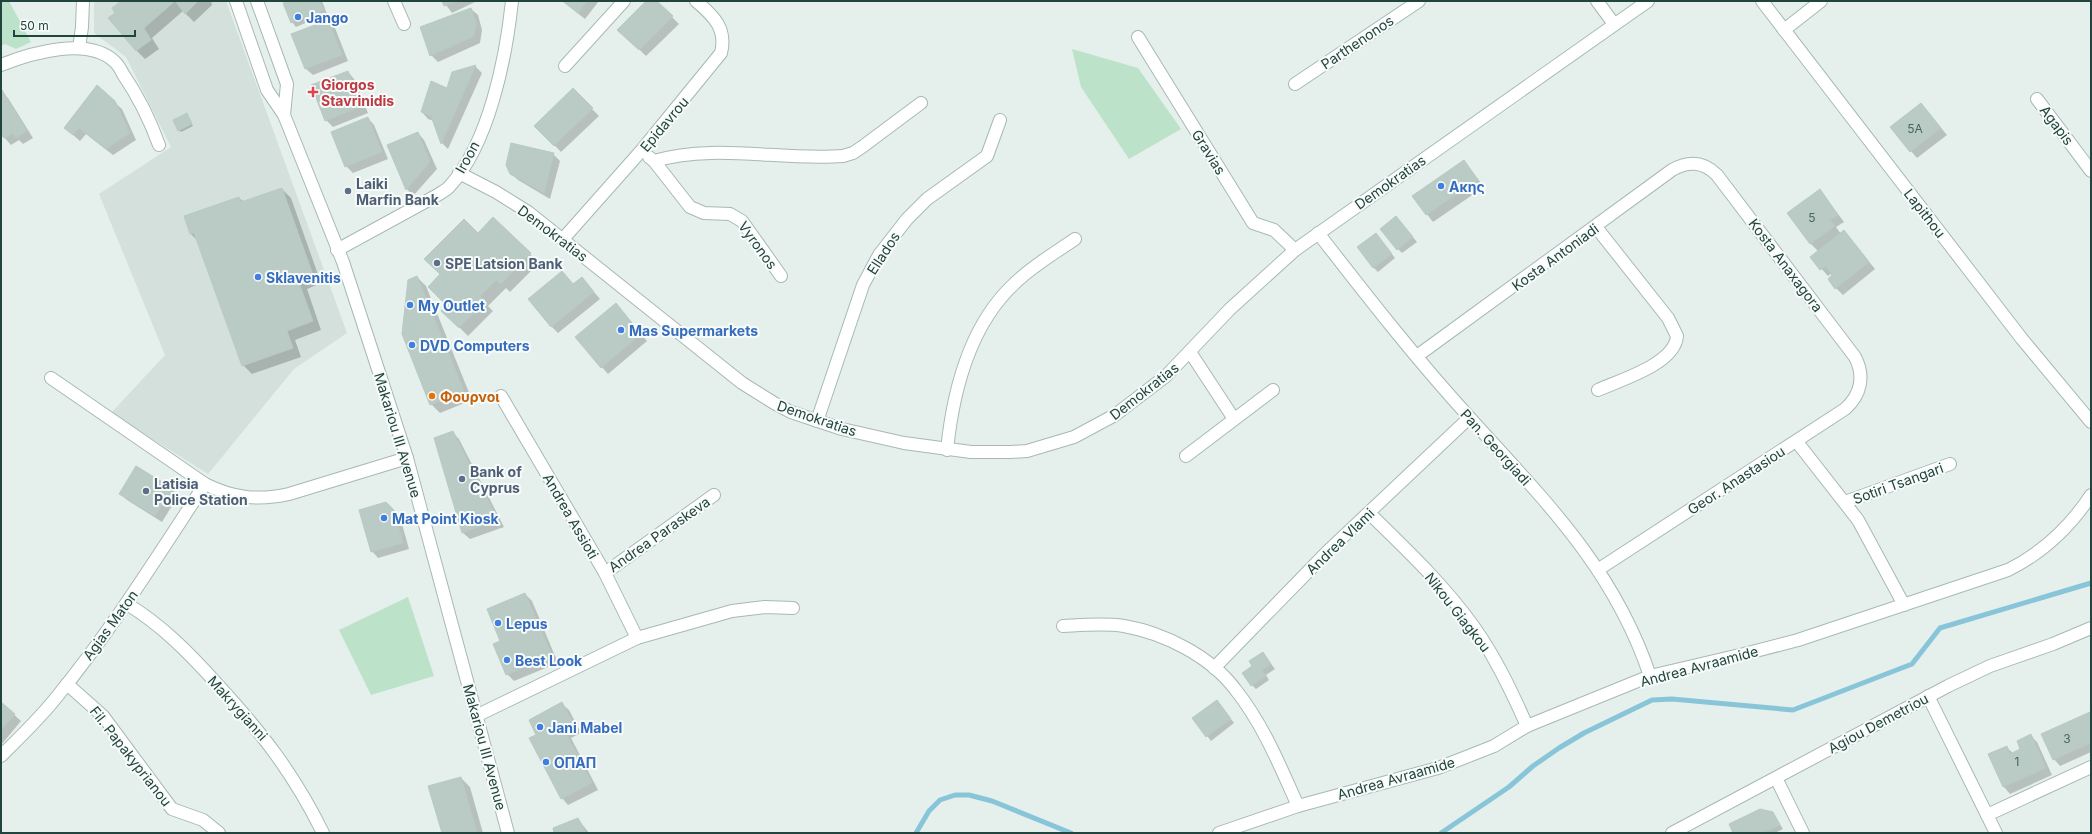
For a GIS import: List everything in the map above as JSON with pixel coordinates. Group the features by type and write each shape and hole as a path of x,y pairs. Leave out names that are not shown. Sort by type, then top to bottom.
{"street":[{"path":"79,48 82,27 83,1"},
{"name":"Makariou III Avenue","path":"236,1 267,90 284,115 338,250 407,458 508,833"},
{"name":"Makariou III Avenue","path":"257,1 287,84 284,115"},
{"path":"394,1 404,24"},
{"name":"Iroon","path":"338,250 434,197 448,188 460,173 482,128 492,100 506,40 512,1"},
{"path":"565,66 624,1"},
{"name":"Epidavrou","path":"563,239 642,151 721,53 723,42 720,26 711,13 696,1"},
{"name":"Parthenonos","path":"1296,84 1418,1"},
{"path":"1597,1 1614,24"},
{"name":"Demokratias","path":"460,173 512,202 563,239 670,326 755,392 791,412 817,421 872,436 947,450 986,453 1028,451 1074,437 1100,424 1130,405 1166,376 1230,308 1295,250 1648,1"},
{"name":"Lapithou","path":"1762,1 2022,339 2091,422"},
{"path":"1784,30 1822,1"},
{"name":"Gravias","path":"1138,37 1253,223 1274,230 1295,250"},
{"path":"1,65 55,49 79,48 94,50 115,61 146,113 160,145"},
{"name":"Agapis","path":"2037,99 2091,171"},
{"path":"654,161 681,154 706,152 843,156 853,153 862,147 921,103"},
{"name":"Ellados","path":"817,421 863,285 879,255 907,219 927,199 987,156 1000,120"},
{"name":"Vyronos","path":"642,151 654,161 690,207 704,214 730,214 742,221 781,276"},
{"name":"Kosta Antoniadi","path":"1417,356 1596,227 1672,170 1682,165 1695,163"},
{"name":"Kosta Anaxagora","path":"1695,163 1709,168 1721,179 1855,357 1860,369 1861,380"},
{"path":"1596,227 1672,324 1677,336 1672,351 1662,360 1598,390"},
{"name":"Pan. Georgiadi","path":"1318,233 1417,356 1469,418 1548,505 1598,569 1633,633 1650,676"},
{"path":"947,450 951,416 962,370 979,334 998,302 1024,275 1075,239"},
{"path":"1190,352 1234,419"},
{"path":"51,378 205,484 218,490 244,498 272,498 407,458"},
{"name":"Geor. Anastasiou","path":"1598,569 1797,442 1850,405 1858,391 1861,380"},
{"path":"1186,456 1273,390"},
{"name":"Andrea Assioti","path":"501,396 605,573 637,638"},
{"name":"Andrea Vlami","path":"1214,668 1293,585 1469,418"},
{"path":"1797,442 1845,502 1871,543 1904,605"},
{"name":"Sotiri Tsangari","path":"1845,502 1950,464"},
{"name":"Agias Maton","path":"1,756 38,718 67,684 127,604 205,484"},
{"name":"Andrea Paraskeva","path":"605,573 714,495"},
{"name":"Andrea Avraamide","path":"1219,833 1298,806 1438,768 1494,746 1528,726 1650,676 1798,640 2008,570 2036,554 2062,531 2091,495"},
{"name":"Nikou Giagkou","path":"1369,513 1440,585 1474,628 1494,659 1528,726"},
{"name":"Makrygianni","path":"127,604 151,619 180,644 248,718 282,761 307,799 323,833"},
{"path":"476,716 637,638 732,611 765,607 793,608"},
{"path":"1063,626 1110,624 1137,629 1177,644 1214,668 1234,688 1254,716 1276,756 1298,806"},
{"name":"Agiou Demetriou","path":"1672,833 1928,696 1990,666 2053,644 2091,628"},
{"name":"Fil. Papakyprianou","path":"67,684 103,716 172,809 203,820 219,833"},
{"path":"1928,696 1996,833"},
{"path":"1987,815 2091,767"},
{"path":"1776,778 1803,833"}],"shaded area":[{"path":"97,1 226,1 347,333 294,369 208,474 111,413 165,355 99,194 171,147 126,57 94,33 94,3"}],"green space":[{"path":"1,1 9,1 31,42 16,49 5,44 1,46"},
{"path":"1072,49 1138,68 1181,129 1129,159 1081,87"},
{"path":"408,597 434,676 371,695 339,630"}],"building":[{"path":"121,1 175,1 144,28 151,40 136,51 108,18 115,13 112,8"},
{"path":"175,1 198,1 185,14"},
{"name":"Jango","path":"287,1 320,1 324,10 291,23 283,3"},
{"path":"442,1 456,1 444,6"},
{"path":"563,1 587,1 578,13"},
{"path":"646,1 657,1 673,16 639,50 617,30"},
{"path":"471,8 476,22 474,36 430,56 420,27"},
{"path":"328,20 342,55 305,69 291,34"},
{"path":"476,65 441,144 431,116 421,112 431,81 447,88 452,72"},
{"path":"348,71 362,106 325,121 311,85"},
{"path":"97,85 115,101 130,133 106,149 79,128 73,135 64,128"},
{"path":"573,88 593,108 554,146 534,126"},
{"path":"2,90 27,131 16,138 13,133 4,138 1,134"},
{"path":"1921,103 1941,128 1910,152 1890,127"},
{"path":"187,113 192,124 178,131 173,120"},
{"path":"368,117 382,152 345,167 331,132"},
{"path":"418,132 430,162 406,190 387,145"},
{"path":"511,143 554,153 544,193 510,174 506,165"},
{"path":"1464,160 1478,180 1426,215 1412,196"},
{"name":"Sklavenitis","path":"282,188 313,275 298,280 313,321 287,331 293,348 242,366 194,233 190,234 184,216 239,197 241,202"},
{"path":"1820,189 1838,215 1830,220 1835,226 1810,244 1787,213"},
{"path":"1396,216 1413,237 1397,250 1380,229"},
{"path":"493,217 531,253 501,284 496,280 480,296 485,301 459,328 441,311 447,306 428,287 440,274 424,259 464,219 478,233"},
{"path":"1844,230 1869,262 1835,289 1828,279 1832,275 1826,266 1820,270 1810,257"},
{"path":"1376,233 1392,254 1373,268 1357,247"},
{"path":"562,271 573,284 582,277 594,292 551,327 528,299"},
{"path":"417,276 464,391 430,405 402,334 408,280"},
{"path":"616,303 641,334 601,368 575,337"},
{"name":"Bank of Cyprus","path":"453,431 498,520 462,533 434,438"},
{"name":"Latisia Police Station","path":"136,466 172,488 155,516 119,494"},
{"path":"386,502 394,510 403,543 371,552 359,510"},
{"path":"525,593 552,656 506,675 493,644 500,641 487,609"},
{"path":"1263,652 1271,664 1262,670 1266,676 1251,686 1242,673 1252,666 1249,661"},
{"path":"1217,700 1231,719 1206,737 1192,718"},
{"path":"1,702 15,714 1,730"},
{"path":"562,702 575,726 565,731 592,783 561,799 529,738 536,735 529,720"},
{"path":"2090,712 2091,743 2053,760 2041,734"},
{"path":"2031,734 2046,768 2003,787 1988,754 2007,746 2010,754 2020,749 2017,741"},
{"path":"461,777 477,833 442,833 428,786"},
{"path":"1760,809 1773,812 1780,825 1762,833 1733,833 1729,824"},
{"path":"578,818 586,833 554,833 553,828"}],"waterway":[{"path":"1441,833 1509,787 1533,766 1559,748 1584,733 1652,700 1672,699 1793,710 1912,664 1940,628 2091,583"},
{"path":"916,833 929,811 940,800 955,795 969,795 992,801 1071,833"}],"place":[{"name":"Jango","path":"298,17"},
{"name":"Giorgos Stavrinidis","path":"313,92"},
{"name":"Ακης","path":"1441,186"},
{"name":"Laiki Marfin Bank","path":"348,191"},
{"name":"SPE Latsion Bank","path":"437,263"},
{"name":"Sklavenitis","path":"258,277"},
{"name":"My Outlet","path":"410,305"},
{"name":"Mas Supermarkets","path":"621,330"},
{"name":"DVD Computers","path":"412,345"},
{"name":"Φουρνοι","path":"432,396"},
{"name":"Bank of Cyprus","path":"462,479"},
{"name":"Latisia Police Station","path":"146,491"},
{"name":"Mat Point Kiosk","path":"384,518"},
{"name":"Lepus","path":"498,623"},
{"name":"Best Look","path":"507,660"},
{"name":"Jani Mabel","path":"540,727"},
{"name":"ΟΠΑΠ","path":"546,762"}]}
